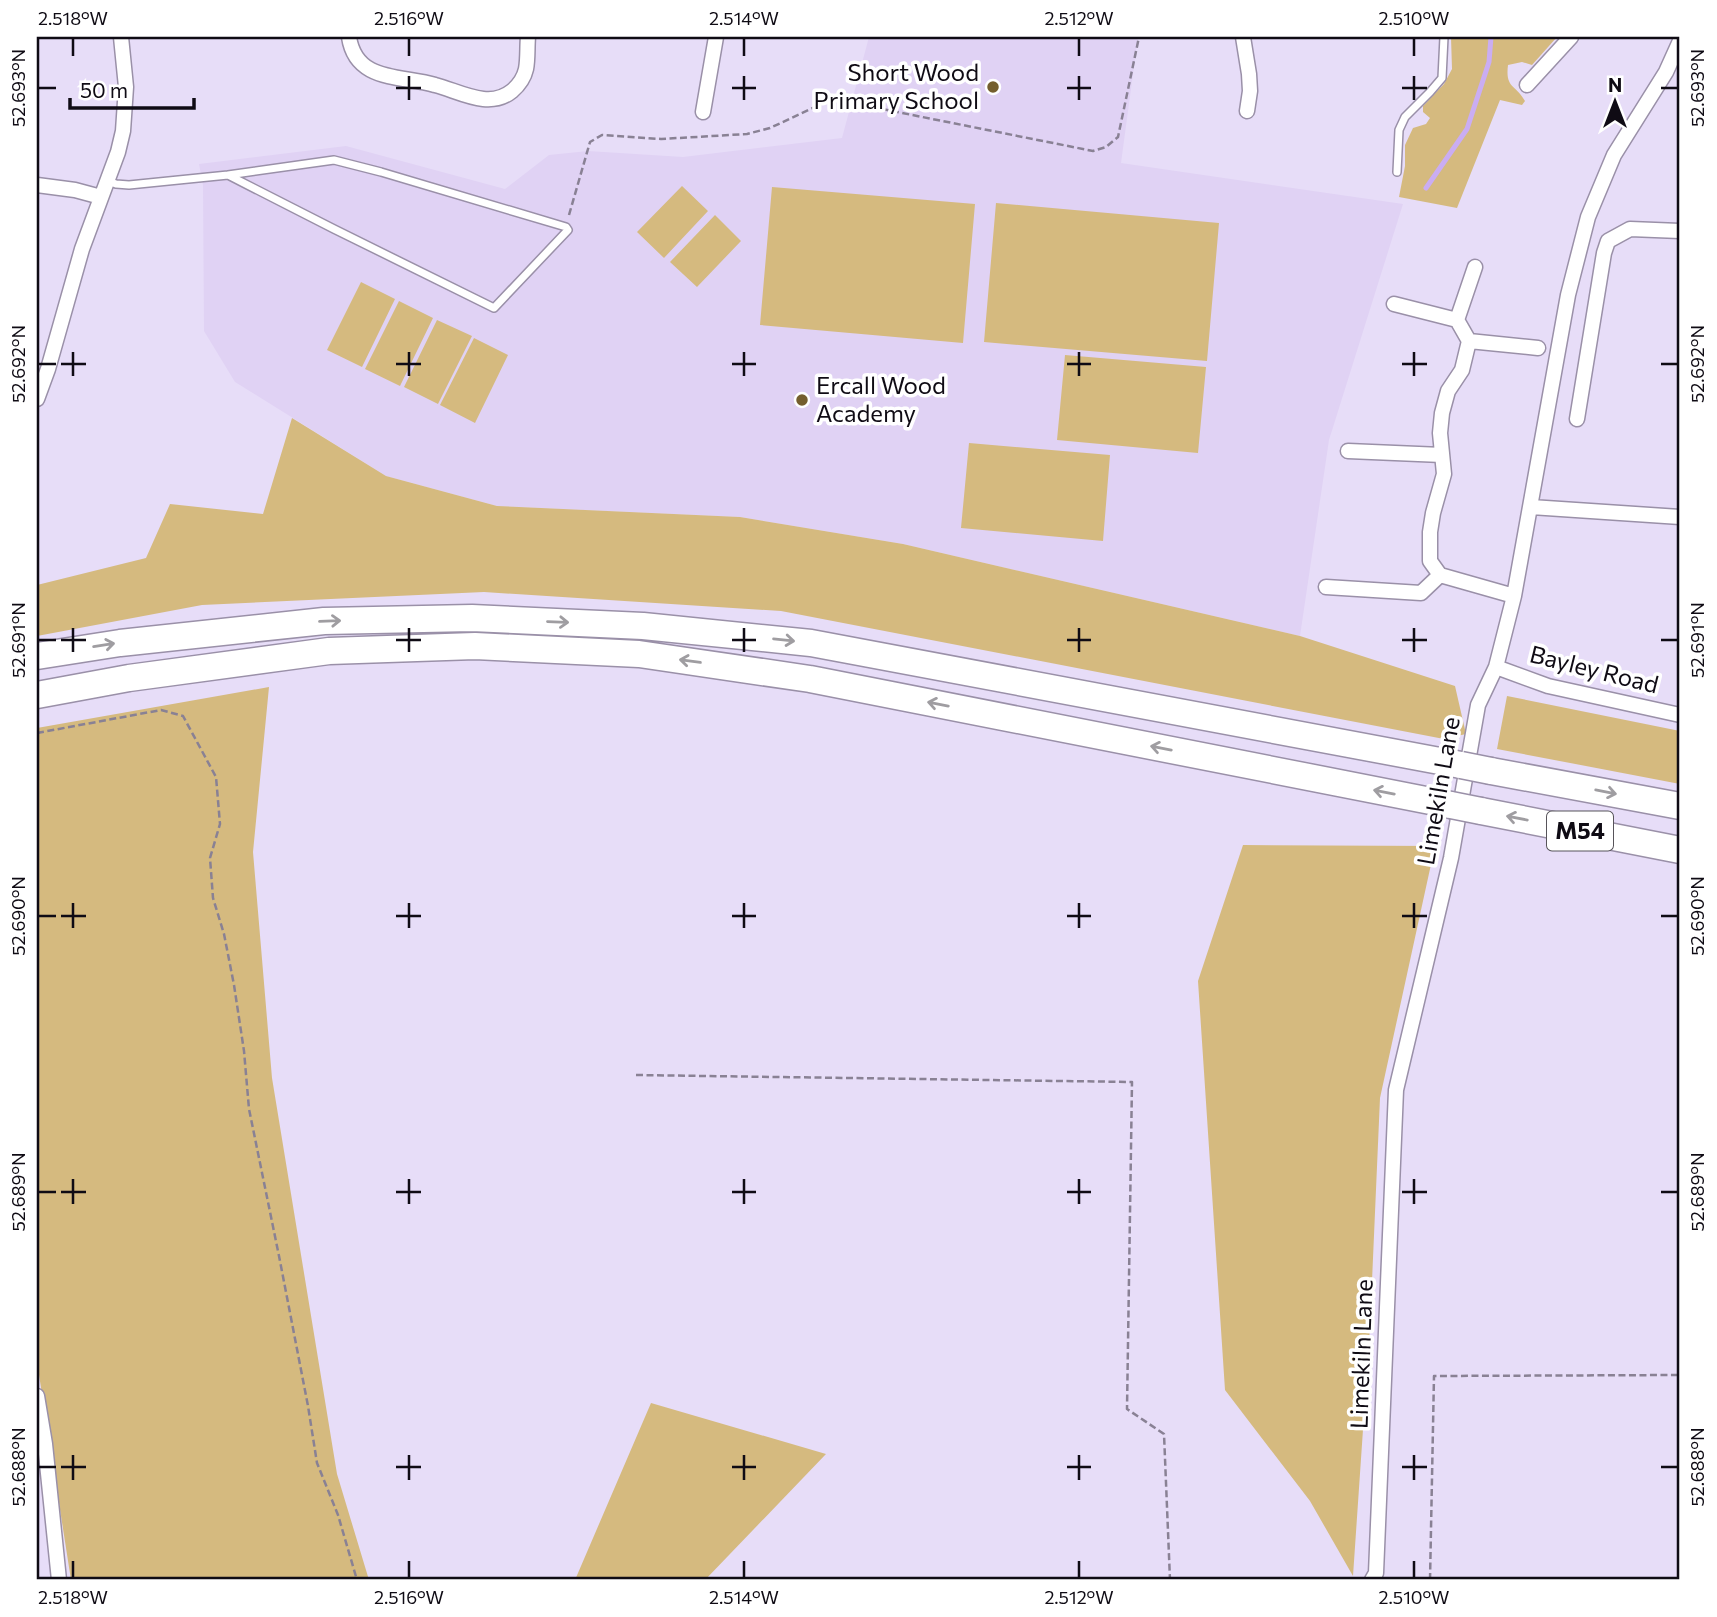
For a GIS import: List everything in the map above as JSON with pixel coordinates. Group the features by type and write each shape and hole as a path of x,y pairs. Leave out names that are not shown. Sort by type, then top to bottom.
{"highway":[{"name":"M54","path":"37,656 120,643 324,621 472,618 642,626 811,643 1680,806"},
{"name":"M54","path":"37,695 129,678 328,651 475,646 639,654 810,679 1680,850"}],"street":[{"path":"37,399 82,249 118,152 123,131 126,76 121,37"},
{"path":"349,37 354,52 365,66 374,72 485,99 508,94 523,78 527,67 528,37"},
{"path":"703,113 716,37"},
{"path":"1243,37 1250,92 1247,111"},
{"path":"1527,85 1571,37"},
{"name":"Limekiln Lane","path":"1372,1580 1376,1573 1396,1090 1451,858 1478,705 1496,667 1514,596 1568,295 1588,217 1614,155 1666,72 1680,41"},
{"path":"37,185 101,197"},
{"path":"1577,419 1608,241 1630,229 1680,231"},
{"path":"1457,320 1475,267"},
{"path":"1394,304 1457,320 1469,341 1462,370 1448,391 1442,413 1440,433 1444,474 1433,513 1430,561 1440,575 1514,596"},
{"path":"1469,341 1538,348"},
{"path":"1348,451 1442,455"},
{"path":"1531,508 1680,517"},
{"path":"1326,587 1421,593 1440,575"},
{"name":"Bayley Road","path":"1496,667 1548,686 1680,715"},
{"path":"37,1396 46,1444 59,1580"}],"lane":[{"path":"1397,172 1399,130 1405,117 1442,78 1444,37"},
{"path":"107,180 129,185 334,160 566,227 568,230 495,308 228,175"}],"path":[{"path":"566,227 590,142 602,135 661,139 747,134 769,128 832,99 1093,151 1106,147 1118,137 1139,37"},
{"path":"37,733 161,710 183,716 216,777 220,824 210,858 213,898 224,934 233,985 244,1051 249,1109 317,1463 338,1515 358,1580"},
{"path":"636,1075 1132,1082 1127,1409 1164,1434 1170,1580"},
{"path":"1430,1580 1434,1376 1680,1375"}],"shaded area":[{"name":"Ercall Wood Academy","path":"869,37 1138,37 1121,163 1403,204 1329,440 1300,636 903,544 740,517 497,506 386,476 235,382 204,331 203,185 199,164 346,146 505,189 549,155 588,151 683,157 842,138"},
{"path":"1451,37 1557,37 1532,65 1522,62 1508,65 1508,78 1525,101 1522,105 1500,100 1457,208 1399,197 1405,166 1405,145 1413,128 1426,124 1430,118 1423,112 1423,106 1444,84 1452,69"},
{"path":"682,186 708,211 664,258 637,232"},
{"path":"772,187 975,204 963,343 760,325"},
{"path":"996,203 1219,223 1207,361 984,342"},
{"path":"715,215 741,241 697,287 670,262"},
{"path":"361,282 395,299 362,367 327,350"},
{"path":"399,301 433,318 400,386 365,369"},
{"path":"437,320 472,336 438,404 404,387"},
{"path":"474,338 508,355 475,423 440,405"},
{"path":"1065,355 1206,367 1198,453 1057,440"},
{"path":"292,418 386,476 497,506 740,517 903,544 1300,636 1455,686 1466,734 1444,739 781,611 484,592 202,605 37,636 37,585 146,558 170,504 263,514"},
{"path":"969,443 1110,455 1103,541 961,528"},
{"path":"269,687 253,852 272,1078 337,1474 369,1580 71,1580 37,1362 37,728"},
{"path":"1507,696 1680,731 1680,784 1497,749"},
{"path":"1243,845 1435,846 1380,1098 1370,1327 1353,1576 1310,1501 1225,1390 1198,981"},
{"path":"651,1403 826,1454 705,1580 575,1580"}],"waterway":[{"path":"1426,188 1467,129 1489,62 1491,37"}],"place":[{"name":"Short Wood Primary School","path":"993,87"},
{"name":"Ercall Wood Academy","path":"802,400"}]}
